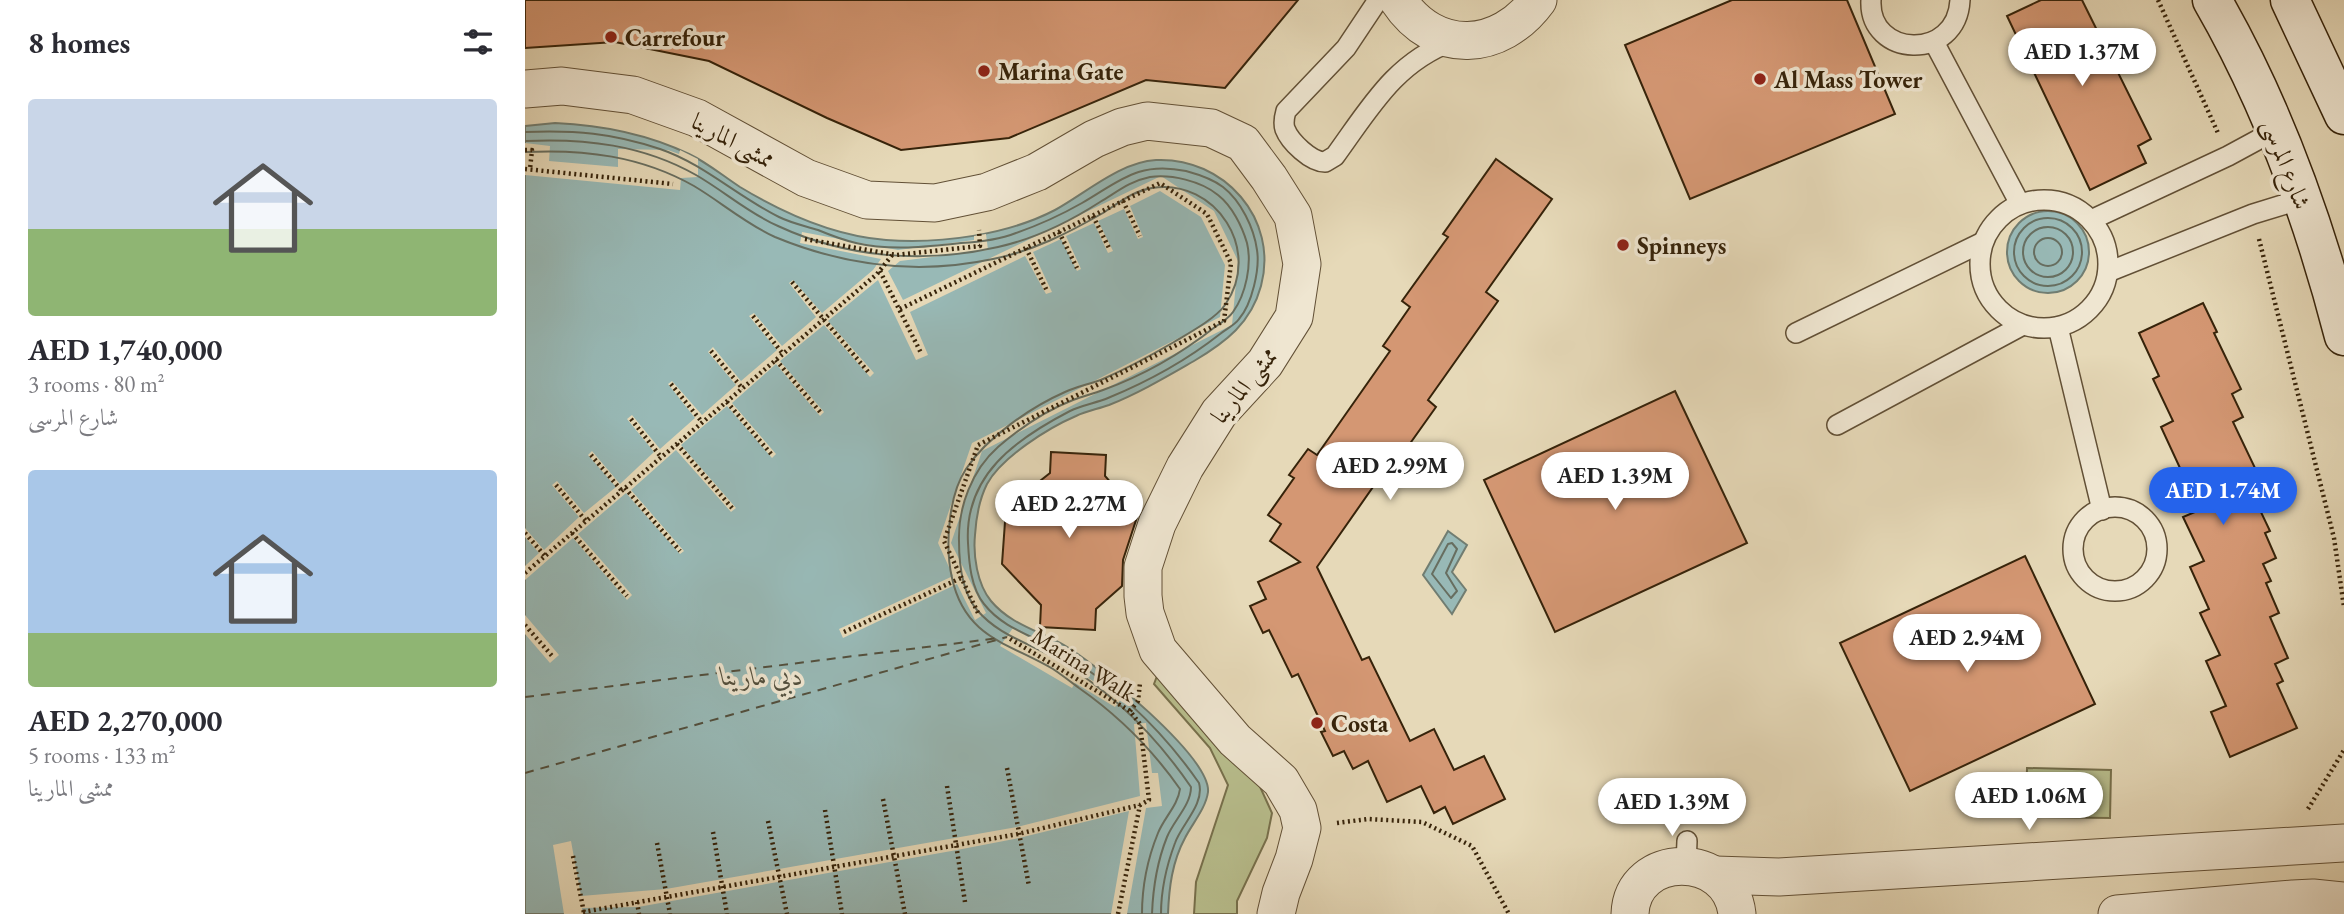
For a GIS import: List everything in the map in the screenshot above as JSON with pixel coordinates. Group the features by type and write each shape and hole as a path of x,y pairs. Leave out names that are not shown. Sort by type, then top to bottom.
{"main road":[{"name":"شارع المرسى","path":"2212,0 2249,69 2276,130 2302,199 2344,335"},
{"path":"2290,0 2344,115"}],"street":[{"path":"1398,0 1421,25 1438,35 1457,40 1486,38 1513,27 1538,0"},
{"name":"ممشى المارينا","path":"525,89 562,86 633,95 697,118 806,178 867,200 935,203 975,194 1038,172 1094,139 1122,127 1147,121 1211,128 1243,143 1293,216 1302,264 1294,317 1265,363 1219,413 1185,467 1157,524 1143,567 1143,596 1158,650 1235,740 1281,781 1298,810 1302,828"},
{"path":"1276,914 1302,828"},
{"path":"1630,914 1637,891 1649,877 1667,868 1696,860 1732,877 1779,877 2344,843"},
{"path":"1696,860 1727,888 1737,914"},
{"path":"2117,914 2293,899 2344,901"}],"lane":[{"path":"1378,0 1346,48 1286,111 1284,122 1287,133 1314,160 1325,162 1335,156 1384,89 1404,68 1429,51 1457,40"},
{"path":"1871,0 1870,7 1876,23 1887,36 1901,44 1917,46 1934,42 1948,32 1957,19 1960,0"},
{"path":"1934,42 2021,204"},
{"path":"2091,220 2228,156 2276,130"},
{"path":"2108,272 2253,215 2302,199"},
{"path":"2036,201 2058,202 2079,211 2091,220 2108,253 2108,272 2102,291 2092,308 2076,320 2058,327 2040,329 2007,318 1985,292 1980,275 1979,259 1983,242 1998,219 2021,204 2036,201"},
{"path":"1796,333 1983,242"},
{"path":"1837,425 2023,325"},
{"path":"2058,327 2102,510"},
{"path":"2118,508 2134,512 2147,522 2155,537 2157,553 2153,568 2143,582 2128,589 2112,592 2096,587 2083,576 2075,562 2073,546 2077,530 2088,517 2102,510 2118,508"}],"path":[{"path":"2158,0 2228,156"},
{"path":"525,150 532,150 528,169 673,184"},
{"path":"900,309 1160,183 1207,214 1231,263 1224,321 978,446 944,541 978,613"},
{"path":"805,239 893,254 980,246 975,194"},
{"path":"1123,201 1140,236"},
{"path":"2253,215 2335,538 2344,607"},
{"path":"1093,216 1110,250"},
{"path":"1059,232 1077,268"},
{"path":"1026,248 1047,290"},
{"path":"525,573 880,271 893,254"},
{"path":"880,271 921,353"},
{"path":"792,282 870,374"},
{"path":"753,316 783,354"},
{"path":"711,352 743,389"},
{"path":"776,360 821,413"},
{"path":"671,384 702,422"},
{"path":"727,402 772,455"},
{"path":"631,419 661,457"},
{"path":"677,444 731,508"},
{"path":"591,455 680,551"},
{"path":"556,485 586,521"},
{"path":"525,533 545,556"},
{"path":"572,533 627,596"},
{"path":"844,632 961,578"},
{"path":"525,625 553,656"},
{"name":"Marina Walk","path":"1007,637 1131,711 1140,724 1149,800 1140,804"},
{"path":"1007,768 1029,886"},
{"path":"947,786 965,902"},
{"path":"883,799 905,914"},
{"path":"573,856 584,913 1018,834 1140,804 1118,914"},
{"path":"825,810 842,914"},
{"path":"1302,828 1369,819 1422,822 1472,846 1509,914"},
{"path":"768,821 787,914"},
{"path":"713,831 727,914"},
{"path":"657,843 670,914"},
{"path":"637,902 639,914"}],"green space":[{"path":"1157,676 1256,778 1272,813 1267,838 1237,901 1237,914 1194,914 1196,882 1228,785 1210,748 1154,684"},
{"path":"2027,768 2111,770 2110,818 2026,817"}],"water":[{"name":"دبي مارينا","path":"555,123 607,128 657,141 709,165 774,206 810,222 867,238 929,241 995,232 1055,210 1129,166 1156,160 1181,162 1204,169 1224,181 1241,197 1254,216 1262,238 1264,261 1257,299 1244,321 1227,339 1194,361 1131,395 1065,421 1014,454 987,484 977,516 977,569 982,586 991,601 1007,616 1079,655 1124,690 1172,735 1204,776 1207,798 1177,856 1170,885 1168,914 525,914 525,126"},
{"path":"2048,211 2064,214 2077,223 2086,236 2089,252 2086,268 2077,281 2064,290 2048,293 2032,290 2019,281 2010,268 2007,252 2010,236 2019,223 2032,214"},
{"path":"1448,531 1467,545 1452,572 1466,590 1452,614 1423,575"}],"pier":[{"path":"525,143 550,146 549,161 618,167 618,149 668,150 679,154 680,150 698,159 698,177 681,178 680,190 525,175"},
{"path":"1161,176 1214,211 1238,261 1232,325 982,451 951,543 986,613 975,620 957,584 843,638 839,629 953,576 938,543 972,443 1220,317 1225,265 1201,217 1160,191 1130,206 1143,237 1138,239 1124,209 1098,221 1113,251 1108,253 1094,223 1066,236 1081,269 1077,271 1061,239 1033,252 1052,292 1046,294 1025,256 910,312 928,355 916,360 878,280 828,321 874,373 870,377 824,325 780,361 824,412 820,416 776,364 732,403 776,454 772,458 727,406 681,445 736,508 731,512 676,450 631,490 684,551 680,554 626,493 578,534 632,595 627,600 573,538 525,580 525,566 539,553 525,537 525,528 544,550 579,517 552,485 557,481 584,513 616,487 588,455 592,451 620,484 654,452 627,419 632,415 660,449 695,418 668,384 672,381 702,415 736,385 708,352 713,347 741,381 777,350 749,316 754,313 782,346 816,317 789,283 793,280 822,313 873,270 881,259 800,243 802,232 898,250 974,240 974,236 986,234 988,250 900,261 888,271 903,300"},
{"path":"525,615 559,655 550,663 525,634"},
{"path":"1013,628 1084,670 1082,674 1121,699 1115,707 1075,683 1072,688 1000,646"},
{"path":"1146,723 1152,773 1158,773 1162,806 1146,808 1127,914 1111,914 1129,811 957,850 638,907 582,908 583,914 564,914 553,845 571,841 581,896 666,889 1017,827 1140,796 1134,724"}],"building":[{"name":"Marina Gate","path":"525,0 1298,0 1225,88 1146,80 1009,138 901,150 709,61 615,42 525,48"},
{"name":"Al Mass Tower","path":"1732,0 1847,0 1895,114 1690,199 1625,45"},
{"path":"2041,0 2082,0 2151,139 2138,146 2146,163 2090,190 2007,16"},
{"path":"1496,159 1552,199 1486,292 1498,301 1428,400 1436,407 1384,480 1380,477 1317,567 1362,660 1369,657 1410,741 1434,729 1454,770 1484,756 1505,799 1453,824 1445,807 1434,813 1421,786 1387,802 1368,761 1353,769 1344,751 1333,756 1321,732 1325,731 1298,674 1292,677 1269,630 1263,633 1250,606 1266,599 1258,582 1300,562 1270,541 1281,524 1268,515 1294,478 1289,475 1308,449 1317,455 1390,351 1383,346 1410,307 1402,301 1448,237 1443,234"},
{"path":"2203,303 2241,389 2232,394 2243,417 2233,422 2255,468 2246,473 2252,486 2249,487 2270,531 2265,533 2276,558 2263,564 2271,581 2266,583 2279,613 2270,617 2288,658 2275,664 2283,681 2277,684 2297,728 2230,757 2211,712 2226,706 2206,661 2220,655 2200,613 2209,609 2190,567 2204,561 2183,517 2195,512 2175,470 2180,468 2161,427 2173,421 2153,379 2159,376 2139,333"},
{"path":"1675,391 1747,543 1555,632 1484,480"},
{"path":"1051,452 1106,455 1105,476 1138,514 1123,560 1122,586 1096,609 1095,630 1040,627 1041,605 1002,564 1006,508 1050,473"},
{"path":"2025,556 2095,704 1910,791 1840,643"}],"ferry route":[{"path":"525,773 1007,637"},
{"path":"525,697 999,638"}],"place":[{"name":"Carrefour","path":"611,37"},
{"name":"Marina Gate","path":"984,71"},
{"name":"Al Mass Tower","path":"1760,79"},
{"name":"Spinneys","path":"1623,245"},
{"name":"Costa","path":"1317,723"}]}
